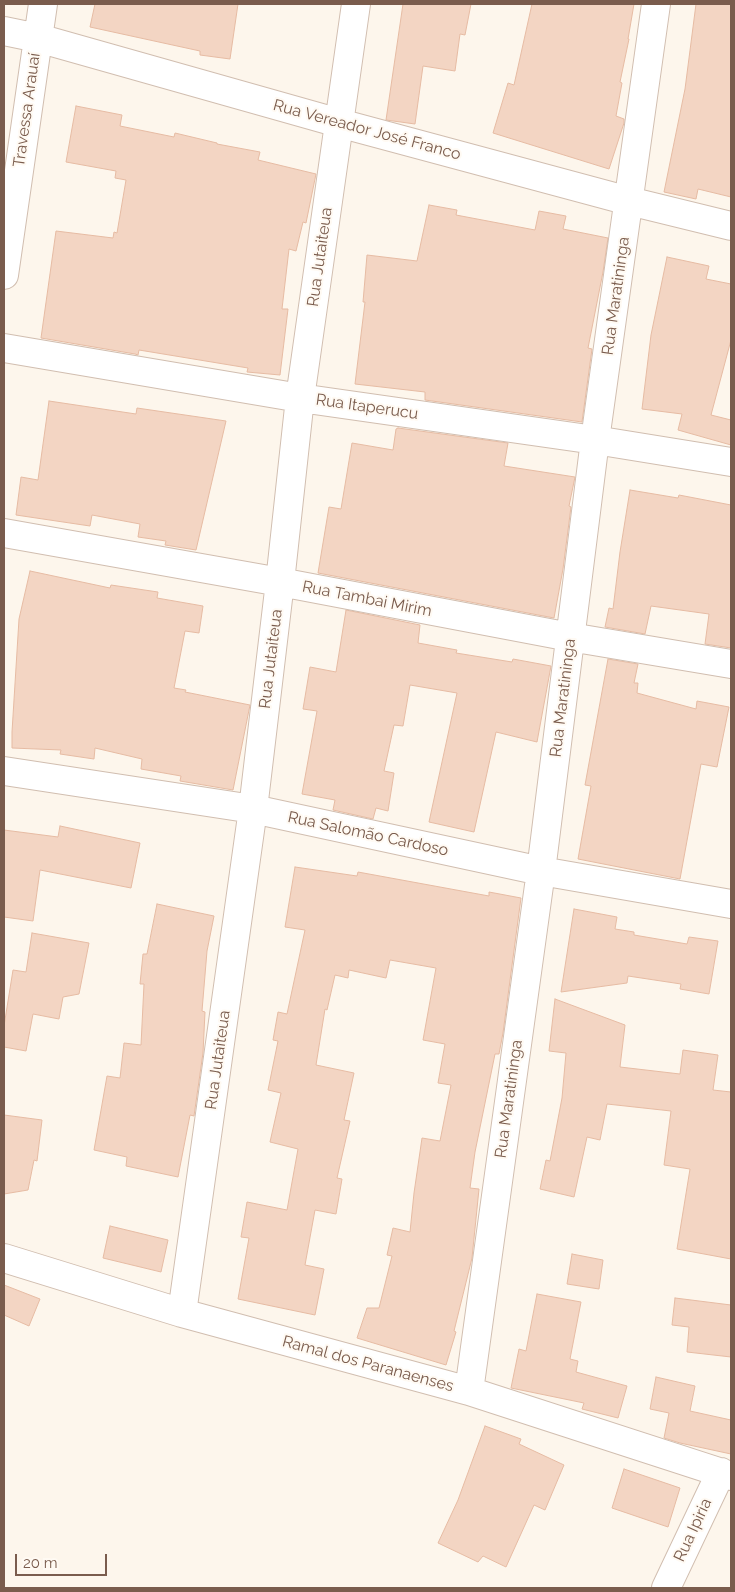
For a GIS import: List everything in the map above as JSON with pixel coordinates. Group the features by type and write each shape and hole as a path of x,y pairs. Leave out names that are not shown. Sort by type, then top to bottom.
{"street":[{"name":"Travessa Arauaí","path":"4,275 43,4"},
{"name":"Rua Jutaiteua","path":"182,1313 253,809 300,398 356,4"},
{"name":"Rua Maratininga","path":"469,1391 541,871 595,440 656,4"},
{"name":"Rua Vereador José Franco","path":"4,31 38,38 340,123 629,201 731,226"},
{"name":"Rua Itaperucu","path":"4,348 300,398 595,440 731,462"},
{"name":"Rua Tambai Mirim","path":"4,533 280,582 570,637 731,664"},
{"name":"Rua Salomão Cardoso","path":"4,771 253,809 541,871 731,904"},
{"name":"Ramal dos Paranaenses","path":"4,1258 182,1313 469,1391 726,1474"},
{"name":"Rua Ipiria","path":"666,1588 726,1474"}],"building":[{"path":"95,4 238,4 230,59 200,55 200,51 90,27"},
{"path":"403,4 471,4 465,35 460,34 455,71 423,66 415,124 386,120"},
{"path":"532,4 634,4 616,116 624,119 624,123 609,169 493,133 508,83 514,85"},
{"path":"696,4 731,4 731,197 698,189 696,199 664,192 685,89"},
{"path":"76,106 122,115 120,126 174,137 175,133 217,144 260,152 258,160 316,174 306,223 303,222 296,251 289,249 282,309 288,309 280,375 247,372 248,368 139,350 138,355 41,338 56,231 113,238 114,232 117,233 126,180 115,178 116,171 66,162"},
{"path":"429,205 457,210 456,215 535,230 539,211 566,216 563,229 608,238 588,348 592,349 582,422 425,400 425,392 355,384 365,302 363,302 367,255 417,261"},
{"path":"667,257 709,266 706,279 731,284 731,340 711,415 731,420 731,445 678,430 682,414 642,409 651,335"},
{"path":"49,401 136,414 137,408 226,421 196,550 165,545 166,541 138,537 140,524 92,515 90,526 16,515 21,477 38,480"},
{"path":"396,429 508,443 504,466 575,477 569,506 571,507 563,569 554,618 318,573 329,507 341,509 352,443 393,450"},
{"path":"630,490 678,498 679,495 731,505 731,648 705,644 709,614 651,606 645,634 605,627 609,608 613,609"},
{"path":"30,571 110,588 111,585 158,592 157,598 203,606 199,633 185,631 174,688 186,690 185,692 250,705 233,790 180,781 181,776 141,769 142,759 95,748 94,759 60,754 61,750 12,748 19,619"},
{"path":"346,610 420,625 418,643 457,650 456,653 512,662 513,659 551,666 537,742 496,732 474,832 429,822 457,693 410,685 403,726 394,725 384,771 394,773 388,811 376,808 373,819 333,810 335,800 302,794 317,711 303,709 310,667 336,672"},
{"path":"608,659 638,664 634,683 638,683 637,693 696,709 697,701 729,707 717,767 701,764 680,879 578,859 591,786 585,785"},
{"path":"60,826 140,843 131,888 40,870 33,921 4,917 4,830 58,837"},
{"path":"295,867 357,876 358,872 489,896 489,892 521,898 503,1033 499,1054 495,1054 475,1152 470,1188 479,1189 472,1258 454,1331 456,1332 446,1365 357,1338 367,1308 379,1308 392,1256 387,1255 393,1228 410,1232 422,1138 440,1141 451,1085 438,1083 445,1044 423,1040 436,968 390,960 386,978 349,970 348,978 335,975 327,1010 325,1009 316,1065 354,1073 344,1120 350,1121 337,1178 342,1179 336,1214 315,1210 305,1265 324,1269 315,1315 238,1299 249,1238 241,1237 247,1202 287,1210 298,1149 270,1142 281,1093 268,1090 278,1041 273,1040 278,1012 287,1014 305,930 285,927"},
{"path":"157,904 214,916 207,951 202,1011 205,1012 203,1053 194,1116 190,1115 178,1177 126,1166 127,1157 94,1150 107,1076 120,1078 124,1043 141,1045 144,984 140,984 143,954 147,954"},
{"path":"574,909 617,917 615,929 634,932 634,935 687,944 689,937 718,941 709,994 680,989 681,984 628,976 627,983 561,992"},
{"path":"32,933 89,943 79,994 63,997 59,1019 33,1014 26,1051 4,1047 4,1026 13,970 26,972"},
{"path":"555,999 625,1025 620,1067 680,1074 683,1050 718,1055 713,1090 731,1092 731,1259 677,1249 690,1169 664,1165 671,1111 607,1104 600,1140 587,1137 574,1197 540,1189 546,1160 550,1161 562,1098 566,1053 549,1051"},
{"path":"4,1115 42,1120 37,1161 34,1160 28,1190 4,1194"},
{"path":"110,1226 168,1240 161,1272 103,1258"},
{"path":"572,1254 603,1260 599,1289 567,1284"},
{"path":"4,1285 40,1299 29,1326 4,1315"},
{"path":"537,1294 581,1302 570,1359 578,1361 576,1372 627,1386 618,1418 582,1409 584,1403 511,1388 519,1349 526,1351"},
{"path":"675,1298 731,1305 731,1357 687,1352 689,1327 672,1325"},
{"path":"656,1377 695,1386 690,1411 731,1420 731,1454 664,1438 669,1413 650,1409"},
{"path":"485,1426 521,1439 519,1444 564,1465 545,1510 534,1505 506,1567 483,1556 478,1562 438,1543 458,1500"},
{"path":"624,1469 680,1488 668,1527 612,1508"}]}
